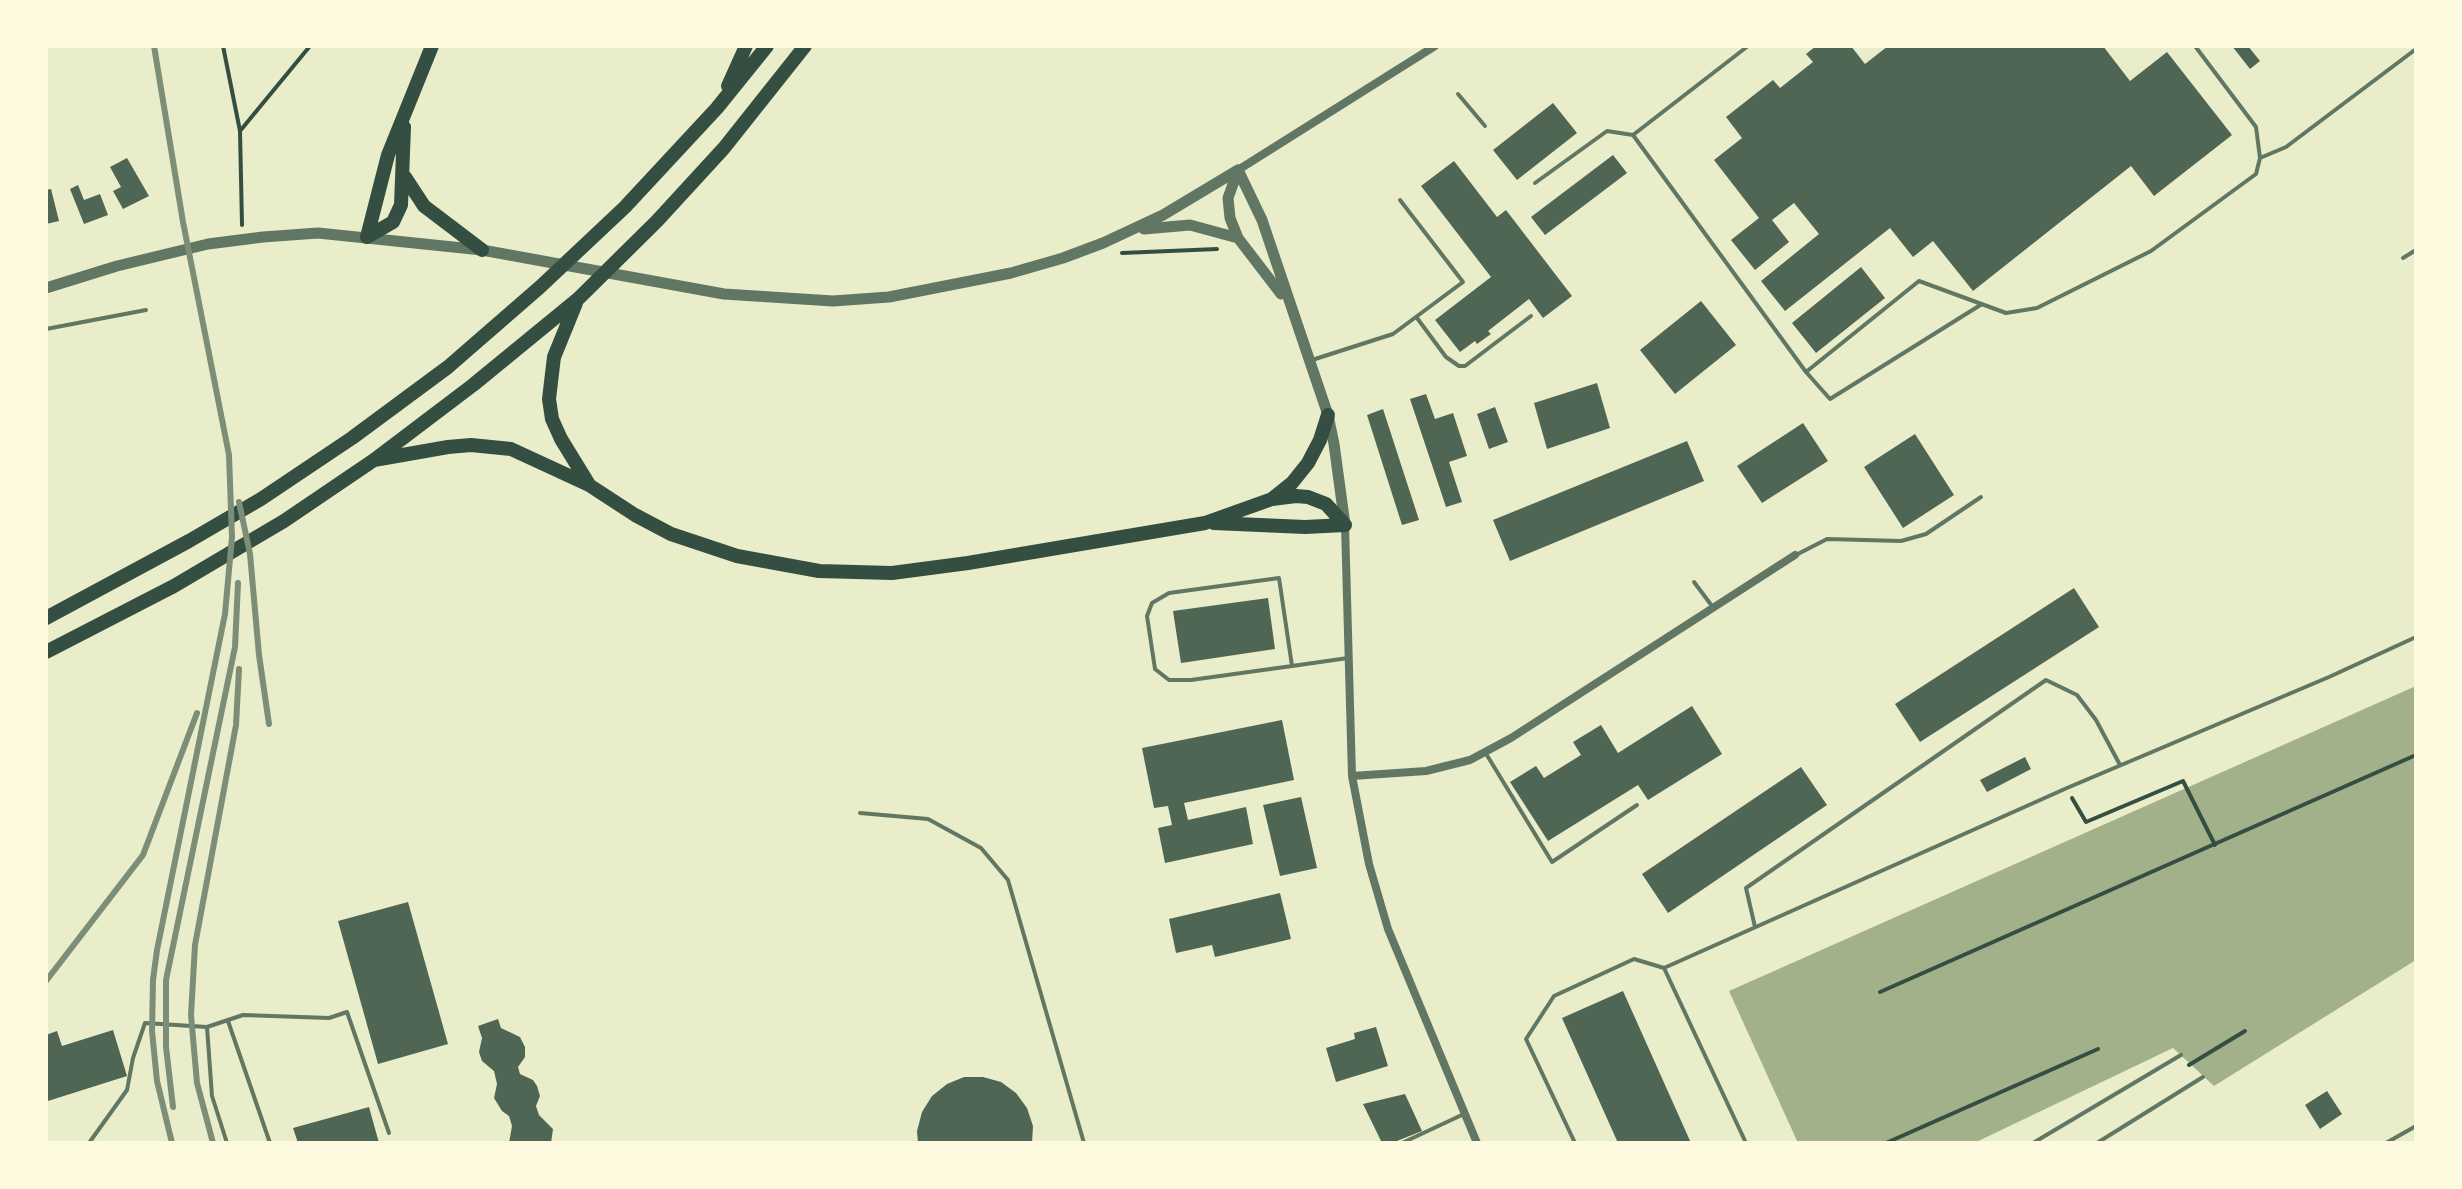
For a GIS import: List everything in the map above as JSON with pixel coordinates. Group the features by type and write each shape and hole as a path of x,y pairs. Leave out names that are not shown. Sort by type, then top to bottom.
{"highway":[{"path":"367,237 388,155 432,46"},
{"path":"717,108 746,46"},
{"path":"46,618 225,521 320,461 448,367 540,287 652,180 717,108 767,46"},
{"path":"46,652 210,567 330,491 486,376 578,299 629,251 724,148 805,46"},
{"path":"367,237 393,222 401,205 404,119"},
{"path":"404,175 424,206 482,250"},
{"path":"578,299 554,357 549,377 549,399 552,419 561,439 589,485"},
{"path":"1272,499 1292,483 1308,463 1328,415"},
{"path":"374,460 448,447 511,449 589,485 671,534 703,546 777,565 819,571 892,573 922,570 1205,523 1272,499 1296,496 1317,499 1326,504 1345,525"},
{"path":"1205,523 1305,527 1345,525"}],"street":[{"path":"46,288 161,254 242,240 318,233 482,250 710,292 782,300 833,301 889,297 1011,273 1063,258 1130,231 1238,170 1435,46"},
{"path":"1238,170 1228,198 1230,218 1238,238 1287,300"},
{"path":"1238,170 1262,220 1328,415 1334,444 1345,525 1352,776 1369,864 1388,929 1477,1143"},
{"path":"1130,231 1190,225 1238,238"},
{"path":"1352,776 1426,771 1470,760 1795,555"}],"lane":[{"path":"1633,135 1748,46"},
{"path":"1806,372 1919,281 2006,313 2037,308 2151,251 2256,174 2260,158 2256,127 2195,46"},
{"path":"2260,158 2286,147 2416,49"},
{"path":"1458,94 1485,126"},
{"path":"1535,183 1607,131 1633,135 1806,372 1830,399 1982,304"},
{"path":"1309,361 1393,334 1463,282 1400,200"},
{"path":"2403,258 2416,250"},
{"path":"46,329 146,310"},
{"path":"1417,318 1446,357 1453,363 1465,366 1531,316"},
{"path":"1795,555 1827,539 1901,541 1926,534 1981,497"},
{"path":"1292,666 1279,578 1169,593 1152,603 1147,616 1155,669 1169,680 1191,680 1292,666 1350,657"},
{"path":"1694,582 1713,608"},
{"path":"1575,1143 1526,1039 1554,996 1634,959 1664,968 2416,637"},
{"path":"1755,927 1746,888 2046,680 2077,695 2096,720 2120,765"},
{"path":"1485,752 1552,862 1637,805"},
{"path":"860,813 928,819 981,848 1008,880 1084,1143"},
{"path":"1664,968 1746,1143"},
{"path":"89,1143 127,1090 133,1058 145,1023 207,1027 243,1015 329,1018 347,1012 389,1133"},
{"path":"228,1020 270,1143"},
{"path":"207,1027 212,1096 227,1143"},
{"path":"2033,1143 2181,1055"},
{"path":"2097,1143 2203,1077"},
{"path":"1402,1143 1464,1114"},
{"path":"2386,1143 2416,1126"}],"path":[{"path":"223,46 240,131 242,240"},
{"path":"240,131 310,46"},
{"path":"1122,253 1213,250 1238,238"},
{"path":"1880,992 2416,755"},
{"path":"2078,808 2086,822 2183,781 2215,845"},
{"path":"1886,1143 2098,1049"}],"shaded area":[{"path":"2416,686 2416,960 2214,1086 2173,1048 1974,1143 1798,1143 1729,991"}],"building":[{"path":"1816,46 1851,46 1865,64 1888,46 2103,46 2130,81 2167,52 2232,135 2154,196 2131,166 1973,291 1933,241 1913,257 1890,228 1785,311 1761,281 1819,234 1794,203 1772,220 1789,242 1755,270 1731,240 1759,218 1714,160 1742,138 1726,117 1773,80 1780,88 1813,62 1806,54"},
{"path":"2232,46 2248,46 2260,61 2250,69"},
{"path":"1553,103 1577,133 1517,180 1493,150"},
{"path":"1613,155 1627,173 1545,235 1531,217"},
{"path":"127,158 149,196 123,209 113,191 121,187 110,167"},
{"path":"1454,161 1497,217 1506,210 1572,296 1543,318 1529,299 1488,331 1491,334 1460,352 1435,320 1491,277 1421,186"},
{"path":"78,185 84,200 100,194 108,215 84,224 70,189"},
{"path":"51,189 59,221 46,224 46,190"},
{"path":"1861,267 1885,298 1816,353 1792,323"},
{"path":"1701,301 1736,345 1675,394 1640,350"},
{"path":"1597,383 1610,428 1547,449 1534,403"},
{"path":"1426,394 1435,419 1453,413 1467,456 1449,462 1462,502 1446,507 1410,399"},
{"path":"1495,407 1508,442 1489,449 1477,414"},
{"path":"1383,409 1419,520 1402,525 1367,415"},
{"path":"1803,423 1828,461 1762,503 1737,466"},
{"path":"1915,434 1954,495 1903,528 1864,467"},
{"path":"1687,441 1704,481 1510,561 1493,520"},
{"path":"2074,588 2099,627 1920,742 1895,704"},
{"path":"1268,598 1275,649 1181,663 1173,611"},
{"path":"1692,706 1722,754 1648,800 1638,785 1548,841 1510,782 1536,766 1544,778 1581,755 1573,742 1601,725 1618,753"},
{"path":"1282,720 1294,780 1184,803 1188,820 1246,807 1253,844 1165,863 1158,828 1172,825 1168,806 1154,808 1142,748"},
{"path":"2025,757 2031,769 1987,792 1980,780"},
{"path":"1801,767 1827,805 1668,913 1642,874"},
{"path":"1301,797 1317,868 1280,876 1263,805"},
{"path":"1280,893 1291,939 1215,957 1212,945 1176,953 1169,919"},
{"path":"408,902 448,1044 378,1064 338,921"},
{"path":"1623,991 1691,1143 1618,1143 1562,1018"},
{"path":"498,1019 501,1028 520,1037 525,1047 525,1057 518,1067 520,1074 533,1080 537,1086 540,1096 536,1106 539,1115 553,1129 551,1143 509,1143 512,1126 509,1116 494,1098 497,1084 494,1071 482,1061 479,1052 482,1038 478,1026"},
{"path":"1376,1027 1388,1066 1336,1082 1326,1048 1355,1039 1354,1033"},
{"path":"113,1030 127,1076 48,1101 46,1035 57,1031 62,1046"},
{"path":"964,1077 983,1077 1001,1082 1016,1093 1027,1108 1033,1126 1032,1143 918,1143 917,1131 922,1112 932,1096 947,1084"},
{"path":"2327,1091 2342,1114 2320,1129 2305,1105"},
{"path":"1405,1094 1422,1131 1392,1143 1382,1143 1363,1104"},
{"path":"369,1107 379,1143 298,1143 293,1128"}],"railway":[{"path":"154,46 183,222 229,455 232,537 225,614 153,980 152,1031 157,1081 172,1143"},
{"path":"239,502 250,554 269,724"},
{"path":"173,1107 166,1047 166,980 235,647 238,583"},
{"path":"213,1143 197,1083 191,1015 195,945 236,725 239,669"},
{"path":"46,981 143,855 197,713"}]}
